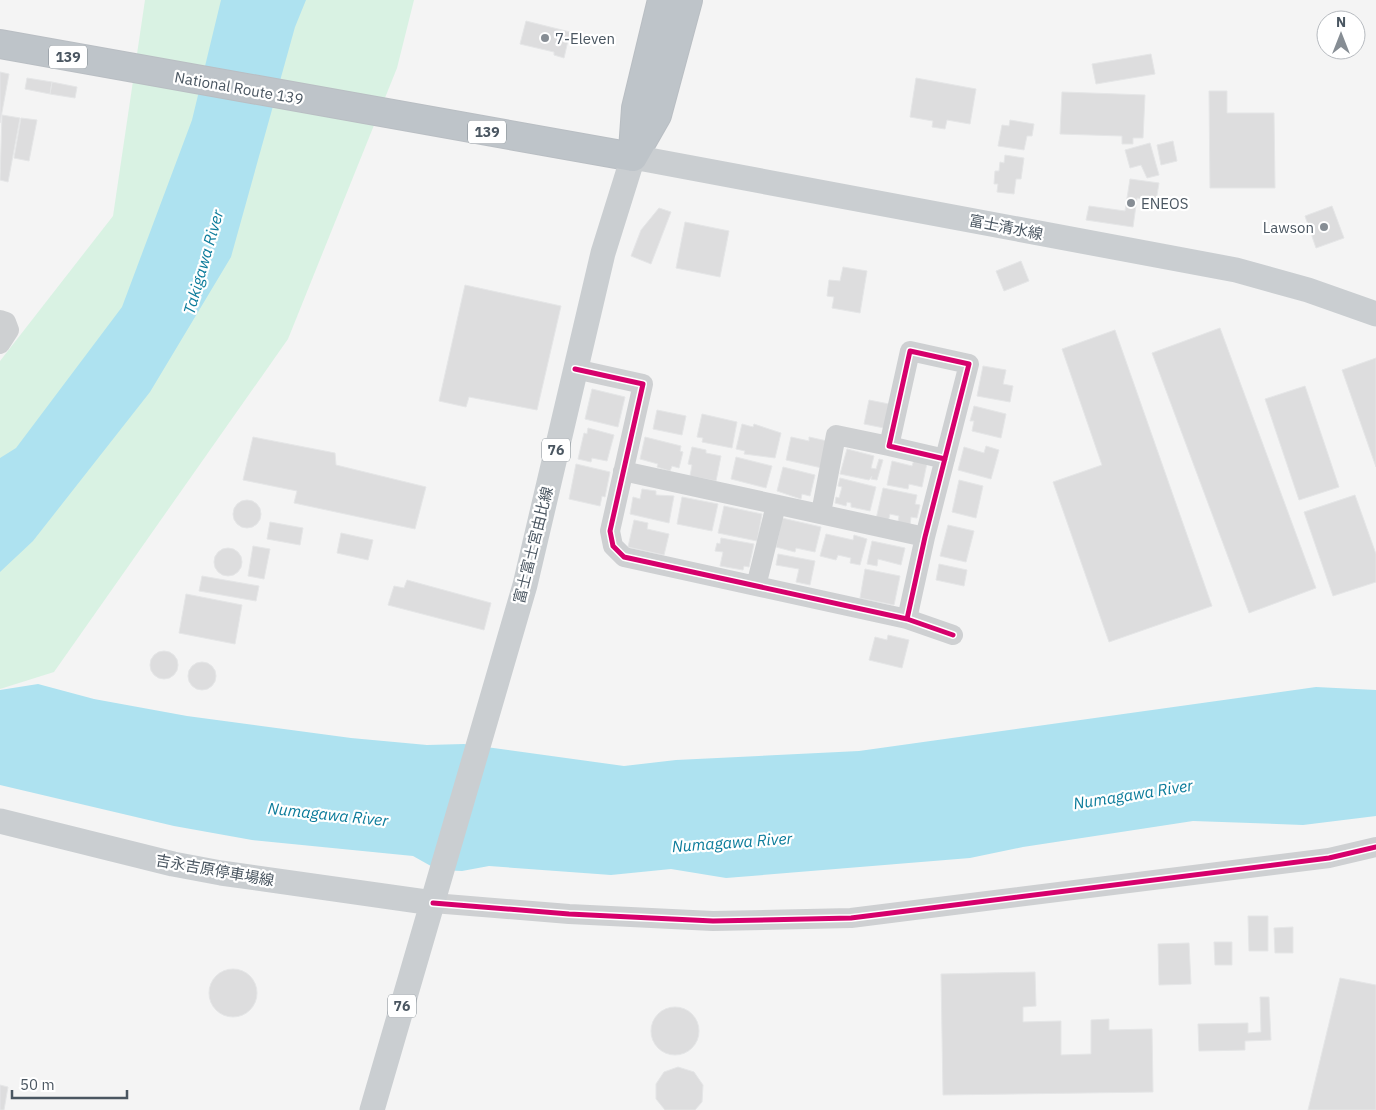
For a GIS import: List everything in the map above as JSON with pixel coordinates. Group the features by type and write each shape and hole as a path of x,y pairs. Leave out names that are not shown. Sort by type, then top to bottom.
{"highway":[{"path":"632,157 636,108 662,0"},
{"path":"632,157 656,115 688,0"},
{"name":"National Route 139","path":"0,44 341,107 632,157"}],"main road":[{"name":"富士清水線","path":"632,157 1236,270 1308,290 1376,314"},
{"name":"富士富士宮由比線","path":"434,898 525,584 603,253 632,157"},
{"name":"吉永吉原停車場線","path":"0,821 173,864 221,873 434,898"},
{"name":"76","path":"372,1110 434,898"}],"street":[{"path":"678,40 697,12 701,0"},
{"path":"0,320 6,322 9,330 0,344"},
{"path":"889,446 910,351 969,364 925,537 907,619"},
{"path":"575,369 644,384 610,531 612,546 624,557 907,619 953,634"},
{"path":"821,513 836,435 945,459"},
{"path":"623,471 925,537"},
{"path":"756,586 776,505"},
{"path":"434,898 569,914 713,921 851,918 1329,858 1376,848"}],"green space":[{"path":"145,0 414,0 397,68 288,339 54,672 0,689 0,361 113,216"}],"water":[{"name":"Takigawa River","path":"221,0 306,0 295,27 231,257 150,392 33,541 0,572 0,458 16,448 122,307 192,120"},
{"name":"Numagawa River","path":"38,684 94,699 187,716 351,738 427,745 464,744 624,766 676,760 859,751 1316,687 1376,690 1376,816 1303,825 1193,821 1023,847 970,858 726,878 671,869 611,875 489,866 462,871 438,870 413,856 252,840 174,826 0,785 0,690"}],"building":[{"name":"7-Eleven","path":"526,21 570,32 564,58 554,55 554,52 520,44"},
{"path":"1151,54 1155,74 1096,84 1092,64"},
{"path":"0,72 9,74 0,123"},
{"path":"27,78 52,82 50,94 25,89"},
{"path":"916,78 976,89 970,124 947,120 945,129 932,127 933,121 910,117"},
{"path":"52,82 77,87 75,98 50,94"},
{"path":"1209,91 1227,91 1227,113 1274,113 1275,188 1210,188"},
{"path":"1062,92 1145,95 1143,138 1133,138 1133,144 1122,144 1122,136 1060,134"},
{"path":"2,115 20,118 8,182 0,180"},
{"path":"21,118 37,120 29,161 14,158"},
{"path":"1010,120 1034,124 1032,136 1027,136 1024,150 998,146 1002,125 1009,126"},
{"path":"1173,141 1177,161 1161,165 1157,145"},
{"path":"1150,143 1159,175 1147,178 1141,165 1130,168 1125,150"},
{"path":"1005,155 1024,158 1021,179 1016,179 1014,194 997,192 998,184 994,184 995,171 999,171 1000,162 1004,163"},
{"name":"ENEOS","path":"1130,179 1159,183 1156,201 1137,198 1133,227 1086,220 1089,206 1125,211"},
{"name":"Lawson","path":"1332,206 1344,238 1316,248 1305,216"},
{"path":"659,208 671,212 651,264 631,256 641,230"},
{"path":"685,222 729,231 720,277 676,268"},
{"path":"1021,261 1029,281 1004,291 996,271"},
{"path":"843,267 867,271 860,313 832,308 834,297 827,296 829,280 840,281"},
{"path":"465,285 561,306 537,410 469,397 466,407 439,401"},
{"path":"1220,328 1316,588 1249,613 1152,353"},
{"path":"1115,330 1212,606 1109,642 1053,482 1102,465 1062,349"},
{"path":"1376,358 1376,467 1342,370"},
{"path":"983,366 1006,370 1003,384 1013,386 1010,402 977,396"},
{"path":"1305,386 1339,487 1299,500 1265,399"},
{"path":"592,389 625,397 618,427 585,419"},
{"path":"869,400 889,404 884,428 864,424"},
{"path":"974,406 1006,414 1001,438 972,431 974,421 970,421"},
{"path":"657,410 686,416 682,435 653,429"},
{"path":"702,414 737,422 732,448 702,442 703,438 697,437"},
{"path":"742,424 753,427 754,424 781,433 775,458 744,454 745,451 736,449"},
{"path":"588,428 614,435 607,461 592,458 591,462 578,459 584,433 587,434"},
{"path":"253,437 335,453 336,465 426,487 415,529 294,503 297,491 243,480"},
{"path":"645,437 681,446 680,451 683,452 679,468 672,466 670,471 657,467 658,464 640,459"},
{"path":"791,437 809,441 809,437 827,441 822,468 786,460"},
{"path":"986,446 999,450 991,479 958,470 964,447 984,453"},
{"path":"692,447 706,450 706,453 721,456 716,481 690,476 692,465 688,464"},
{"path":"847,449 874,456 871,468 876,469 879,459 883,460 877,480 871,479 872,476 869,480 840,474"},
{"path":"736,457 772,466 766,488 731,479"},
{"path":"914,460 927,463 922,487 909,484 908,489 887,485 892,461 912,466"},
{"path":"576,464 610,472 605,497 602,496 600,506 569,499"},
{"path":"783,467 815,475 810,496 802,494 801,499 777,491"},
{"path":"840,478 876,487 870,511 851,507 851,503 847,502 846,506 835,503 836,497 839,498 842,487 838,486"},
{"path":"959,480 983,486 976,518 952,512"},
{"path":"883,488 917,495 915,504 920,505 917,518 911,517 910,525 898,522 899,516 890,514 888,522 876,519"},
{"path":"642,489 656,491 656,495 674,496 669,523 630,514 633,497 640,499"},
{"path":"1355,495 1376,554 1376,582 1333,596 1304,512"},
{"path":"682,497 718,504 712,531 677,524"},
{"path":"247,500 257,504 261,514 257,524 247,528 237,524 233,514 237,504"},
{"path":"724,506 762,514 757,541 718,533"},
{"path":"782,518 821,527 815,552 796,548 795,552 776,547"},
{"path":"634,520 648,523 647,529 669,534 664,555 628,547"},
{"path":"270,522 303,528 300,545 267,539"},
{"path":"948,525 974,531 966,562 940,556"},
{"path":"341,533 373,540 368,560 337,553"},
{"path":"826,534 853,540 854,535 867,539 860,565 850,563 851,558 838,555 836,560 820,556"},
{"path":"721,538 754,544 749,567 744,566 743,570 720,566 723,552 715,551 717,543 720,544"},
{"path":"872,541 905,548 901,565 878,559 877,566 867,564"},
{"path":"253,546 270,549 264,579 248,576"},
{"path":"228,548 238,552 242,562 238,572 228,576 218,572 214,562 218,552"},
{"path":"778,554 815,561 810,585 796,582 799,569 776,565"},
{"path":"939,564 967,570 964,586 936,580"},
{"path":"865,569 900,576 894,605 860,598"},
{"path":"202,576 259,586 256,601 199,591"},
{"path":"407,580 491,603 484,630 388,605 394,586 404,588"},
{"path":"186,594 242,605 235,644 179,633"},
{"path":"888,635 909,640 902,668 869,660 875,637 887,640"},
{"path":"164,651 174,655 178,665 174,675 164,679 154,675 150,665 154,655"},
{"path":"202,662 212,666 216,676 212,686 202,690 192,686 188,676 192,666"},
{"path":"1248,916 1268,916 1268,951 1249,951"},
{"path":"1293,927 1293,953 1275,953 1274,928"},
{"path":"1214,942 1232,942 1232,965 1215,965"},
{"path":"1189,943 1191,984 1159,985 1158,944"},
{"path":"228,969 238,969 250,976 257,988 257,998 250,1010 238,1017 228,1017 220,1013 213,1006 209,998 209,988 213,980 220,973"},
{"path":"1035,972 1036,1006 1023,1007 1023,1022 1061,1021 1061,1055 1091,1054 1091,1020 1109,1019 1109,1030 1152,1029 1153,1092 943,1095 941,974"},
{"path":"1340,978 1376,985 1376,1110 1308,1110"},
{"path":"1260,997 1269,997 1271,1040 1245,1041 1245,1050 1199,1051 1198,1024 1248,1023 1248,1033 1261,1032"},
{"path":"670,1007 680,1007 692,1014 699,1026 699,1036 692,1048 680,1055 670,1055 662,1051 655,1044 651,1036 651,1026 655,1018 662,1011"},
{"path":"678,1067 694,1072 703,1085 702,1102 695,1110 665,1110 656,1099 656,1084 664,1072"},
{"path":"0,1085 8,1087 4,1110 0,1110"}],"cycle path":[{"path":"907,619 925,537 969,364 910,351 889,446 945,459"},
{"path":"575,369 643,384 610,531 613,546 624,557 907,619 953,635"},
{"path":"433,903 569,914 713,921 851,918 1329,858 1376,847"}],"place":[{"name":"7-Eleven","path":"545,38"},
{"name":"ENEOS","path":"1131,203"},
{"name":"Lawson","path":"1324,227"}]}
